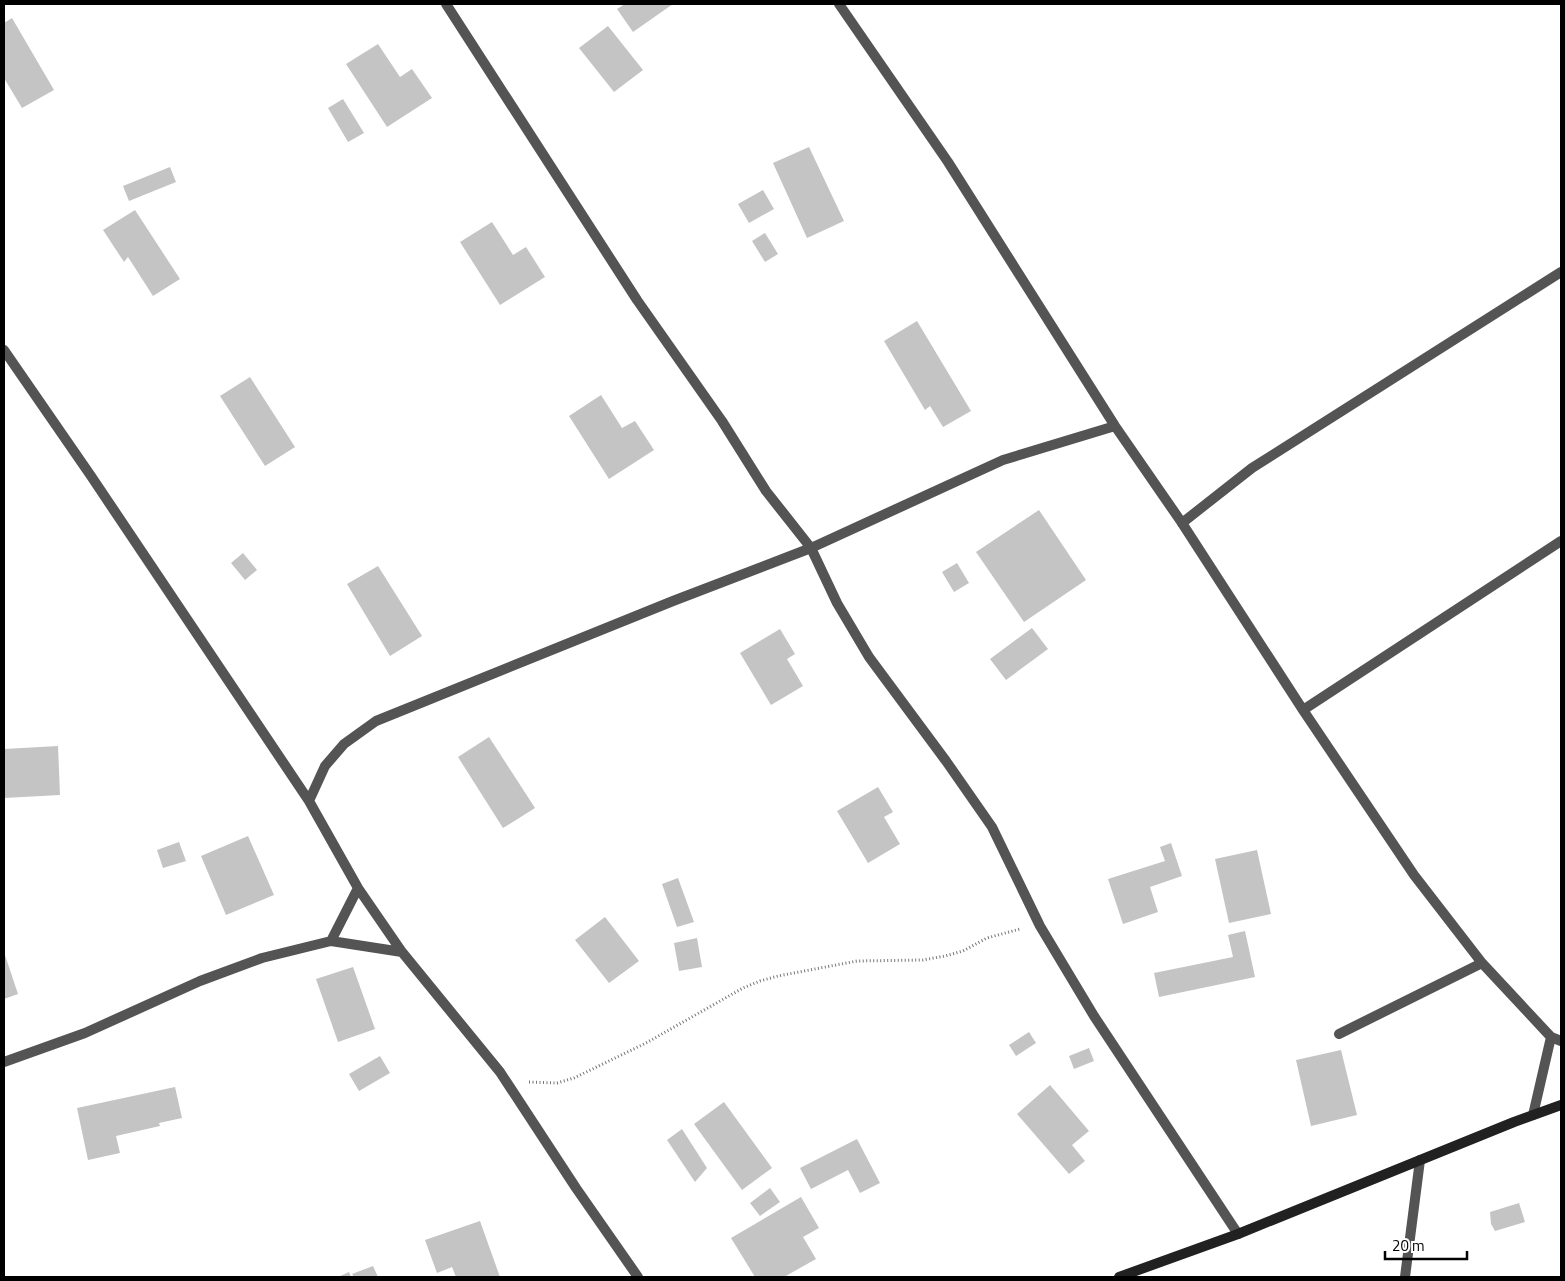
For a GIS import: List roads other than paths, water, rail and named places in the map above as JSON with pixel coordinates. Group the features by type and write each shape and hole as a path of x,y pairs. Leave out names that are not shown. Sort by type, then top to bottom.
{"street":[{"path":"446,4 637,300 722,421 766,491 811,548 836,603 869,658 946,761 992,827 1040,926 1126,1067 1238,1234"},
{"path":"839,4 948,162 1115,426 1182,523 1414,875 1482,963 1551,1037 1561,1041"},
{"path":"1182,523 1252,468 1561,272"},
{"path":"4,350 97,484 309,801 358,888 402,952 500,1072 576,1188 638,1277"},
{"path":"309,801 325,766 344,744 376,721 673,601 811,548 1003,460 1115,426"},
{"path":"1304,710 1561,542"},
{"path":"330,941 358,888"},
{"path":"4,1062 85,1033 200,981 262,958 330,941 402,952"},
{"path":"1339,1034 1482,963"},
{"path":"1533,1115 1551,1037"},
{"path":"1119,1277 1238,1234 1561,1105"},
{"path":"1405,1277 1420,1160"}]}
